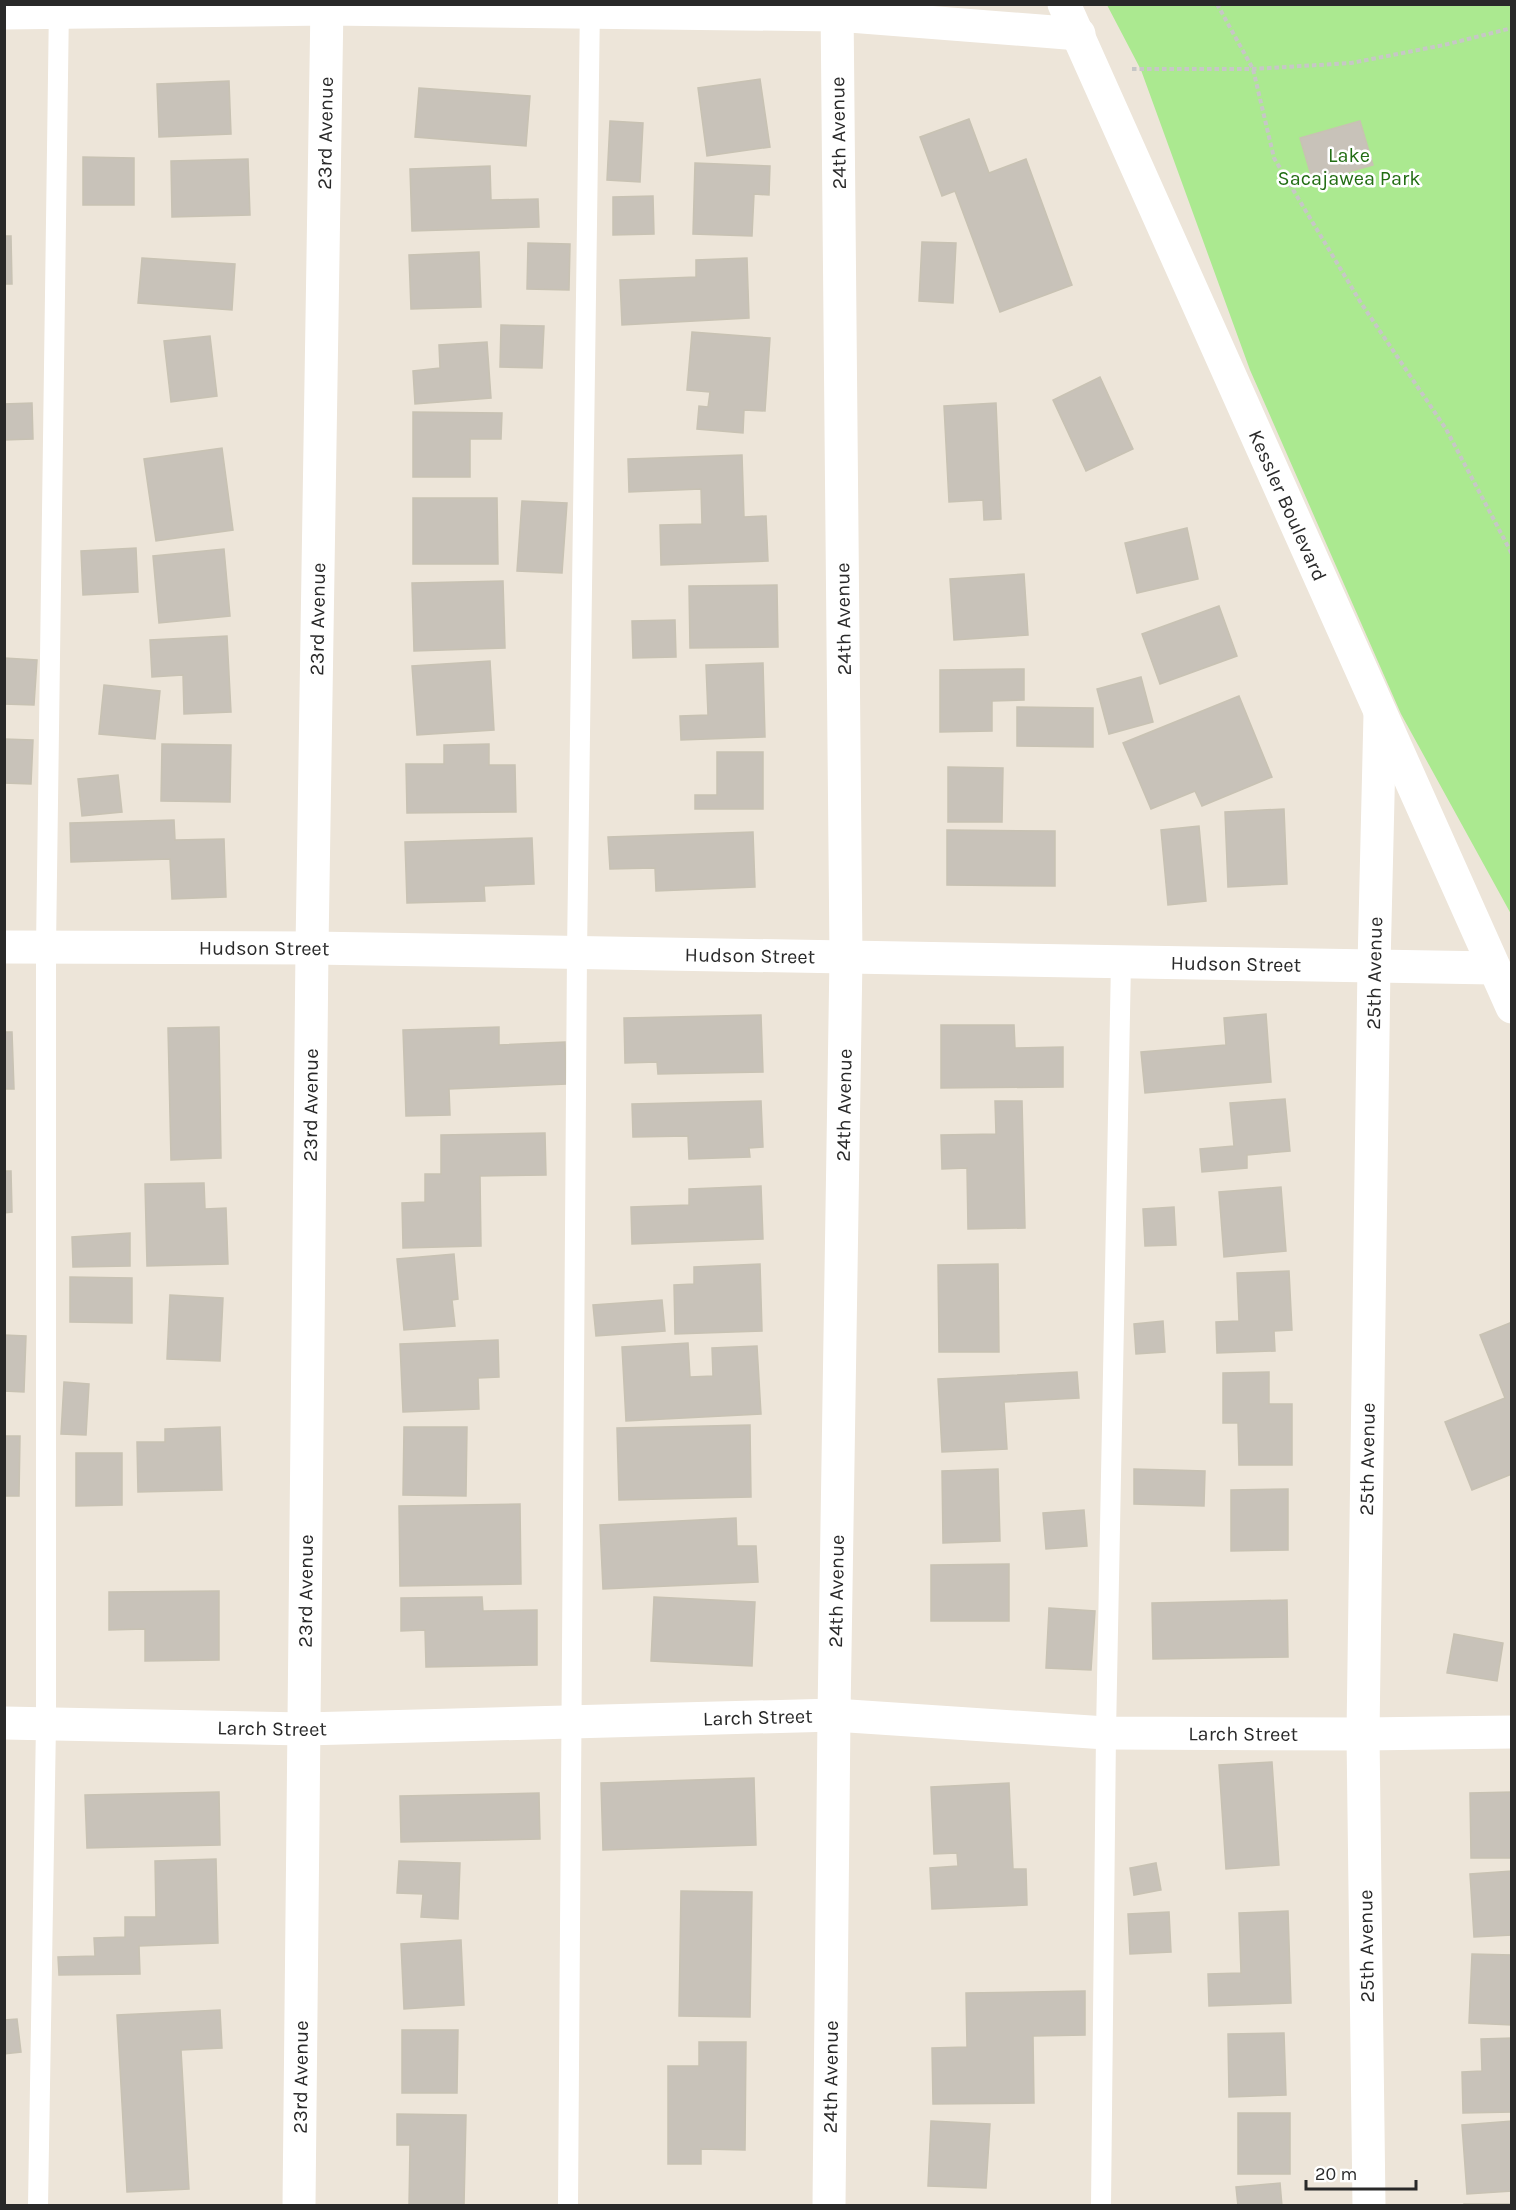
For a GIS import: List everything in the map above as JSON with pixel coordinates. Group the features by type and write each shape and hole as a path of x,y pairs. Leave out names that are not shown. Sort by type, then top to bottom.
{"street":[{"name":"Kessler Boulevard","path":"1064,4 1512,1007"},
{"path":"4,12 59,8 327,7 837,10 1079,34"},
{"name":"23rd Avenue","path":"299,2205 312,948 327,7"},
{"name":"24th Avenue","path":"829,2205 846,957 837,10"},
{"name":"25th Avenue","path":"1368,2205 1363,1734 1374,965 1380,714"},
{"name":"Hudson Street","path":"4,947 312,948 1494,968"},
{"name":"Larch Street","path":"4,1723 305,1729 834,1715 1106,1733 1512,1732"}],"lane":[{"path":"38,2205 46,1724 46,947 59,8"},
{"path":"568,2205 577,953 590,8"},
{"path":"1101,2205 1106,1733 1121,962"}],"path":[{"path":"1217,4 1253,69 1274,158 1361,303 1446,429 1512,554"},
{"path":"1093,66 1141,70 1253,69 1351,63 1444,45 1512,28"}],"green space":[{"name":"Lake Sacajawea Park","path":"1107,5 1511,5 1511,914 1401,714 1250,370 1141,70"}],"building":[{"path":"760,79 770,147 707,156 698,88"},
{"path":"229,81 231,134 159,137 157,84"},
{"path":"419,88 530,96 526,146 415,137"},
{"path":"969,119 989,173 1026,159 1072,285 1000,312 955,191 942,196 920,137"},
{"path":"610,121 643,123 640,182 607,180"},
{"path":"1360,121 1373,165 1313,182 1300,138"},
{"path":"83,157 134,158 134,205 83,205"},
{"path":"248,159 250,215 172,217 171,161"},
{"path":"695,163 770,166 769,195 754,194 752,236 693,234"},
{"path":"490,166 491,200 538,199 539,227 412,231 410,169"},
{"path":"653,196 654,234 613,235 613,197"},
{"path":"4,236 11,236 12,284 4,284"},
{"path":"922,242 956,243 953,303 919,301"},
{"path":"528,243 570,244 569,290 527,289"},
{"path":"479,252 481,307 411,309 409,255"},
{"path":"142,258 235,264 232,310 138,303"},
{"path":"747,258 749,318 622,325 620,280 696,277 696,260"},
{"path":"501,325 544,326 542,368 500,367"},
{"path":"692,332 770,338 765,411 744,410 743,433 697,429 699,406 708,407 710,392 687,390"},
{"path":"210,336 217,396 171,402 164,341"},
{"path":"487,342 491,398 415,404 413,371 440,368 439,345"},
{"path":"1100,377 1133,449 1086,471 1053,400"},
{"path":"32,403 33,439 4,440 4,404"},
{"path":"996,403 1001,519 984,520 983,500 949,502 944,406"},
{"path":"413,412 502,413 501,439 470,439 470,477 413,477"},
{"path":"222,448 233,530 156,541 144,459"},
{"path":"742,455 744,517 766,516 768,561 661,565 660,525 702,524 701,489 629,492 628,459"},
{"path":"413,498 497,498 498,564 413,564"},
{"path":"522,501 567,503 562,573 517,571"},
{"path":"1187,528 1198,579 1137,593 1125,543"},
{"path":"136,548 138,592 83,595 81,551"},
{"path":"224,549 230,616 159,623 153,556"},
{"path":"1024,574 1028,635 954,640 950,579"},
{"path":"503,581 505,648 414,651 412,583"},
{"path":"777,585 778,647 690,648 689,586"},
{"path":"1219,606 1237,656 1160,684 1142,634"},
{"path":"675,620 676,657 633,658 632,621"},
{"path":"227,636 231,712 184,714 183,675 152,677 150,640"},
{"path":"4,658 37,660 34,705 4,704"},
{"path":"490,661 494,730 417,735 412,666"},
{"path":"763,663 765,737 681,740 680,716 708,715 706,665"},
{"path":"1024,669 1024,700 992,701 992,731 940,732 940,670"},
{"path":"1141,677 1153,722 1109,734 1097,689"},
{"path":"104,685 160,691 155,739 99,734"},
{"path":"1239,696 1272,777 1202,806 1195,791 1151,809 1123,743"},
{"path":"1017,707 1093,708 1093,747 1017,746"},
{"path":"4,739 33,740 31,784 4,783"},
{"path":"162,744 231,745 230,802 161,801"},
{"path":"489,744 489,765 515,765 516,812 407,813 406,764 444,764 444,745"},
{"path":"717,752 763,752 763,809 695,809 695,795 717,795"},
{"path":"948,767 1003,768 1002,822 948,822"},
{"path":"118,775 122,812 82,816 78,779"},
{"path":"1284,809 1287,884 1228,887 1225,812"},
{"path":"174,820 175,840 224,839 226,897 172,899 170,859 71,862 70,823"},
{"path":"1199,826 1206,901 1168,905 1161,830"},
{"path":"947,830 1055,831 1055,886 947,885"},
{"path":"753,832 755,887 656,891 655,868 610,869 608,837"},
{"path":"532,838 534,884 484,886 485,901 407,903 405,842"},
{"path":"1266,1014 1271,1082 1145,1093 1141,1052 1226,1045 1224,1018"},
{"path":"761,1015 763,1072 658,1074 657,1062 625,1063 624,1018"},
{"path":"941,1025 1014,1025 1015,1048 1063,1047 1063,1087 941,1088"},
{"path":"219,1027 221,1158 171,1160 168,1028"},
{"path":"499,1027 499,1045 565,1042 566,1084 449,1089 450,1115 406,1116 403,1030"},
{"path":"4,1032 12,1032 14,1089 4,1089"},
{"path":"1285,1099 1290,1151 1247,1155 1247,1168 1202,1172 1200,1149 1234,1146 1230,1103"},
{"path":"761,1101 763,1147 749,1148 750,1157 689,1159 688,1136 633,1137 632,1104"},
{"path":"995,1101 1022,1101 1025,1228 968,1229 967,1168 942,1169 941,1135 996,1134"},
{"path":"545,1133 546,1175 480,1176 481,1246 403,1248 402,1203 425,1202 425,1174 441,1174 441,1135"},
{"path":"4,1171 11,1171 12,1212 4,1213"},
{"path":"204,1183 205,1209 226,1208 228,1264 147,1266 145,1184"},
{"path":"761,1186 763,1239 632,1244 631,1207 689,1205 689,1189"},
{"path":"1281,1187 1286,1251 1224,1257 1219,1192"},
{"path":"1174,1207 1176,1245 1145,1246 1143,1209"},
{"path":"130,1233 130,1266 73,1267 72,1237"},
{"path":"454,1254 458,1299 452,1300 455,1326 404,1330 397,1259"},
{"path":"760,1264 762,1331 675,1334 674,1285 694,1284 694,1267"},
{"path":"998,1264 999,1352 939,1352 938,1265"},
{"path":"1289,1271 1292,1330 1274,1331 1275,1351 1217,1353 1216,1322 1239,1321 1237,1273"},
{"path":"70,1277 132,1278 132,1323 70,1322"},
{"path":"170,1295 223,1298 220,1361 167,1359"},
{"path":"662,1300 665,1331 596,1336 593,1305"},
{"path":"1163,1321 1165,1352 1136,1354 1134,1324"},
{"path":"1512,1322 1512,1474 1472,1490 1445,1422 1505,1398 1480,1335"},
{"path":"4,1335 26,1336 24,1392 4,1391"},
{"path":"498,1340 499,1377 478,1378 479,1409 403,1412 400,1344"},
{"path":"688,1343 690,1377 713,1376 712,1348 757,1346 761,1414 626,1421 622,1347"},
{"path":"1077,1372 1079,1398 1004,1402 1007,1449 942,1452 938,1379"},
{"path":"1269,1372 1269,1404 1292,1404 1292,1465 1239,1465 1238,1423 1223,1423 1223,1373"},
{"path":"64,1382 89,1384 86,1435 61,1434"},
{"path":"750,1425 751,1497 619,1500 617,1428"},
{"path":"220,1427 222,1490 138,1492 137,1442 165,1442 165,1429"},
{"path":"404,1427 467,1427 466,1496 403,1495"},
{"path":"4,1436 20,1436 19,1496 4,1496"},
{"path":"76,1453 122,1453 122,1505 76,1506"},
{"path":"998,1469 1000,1541 943,1543 942,1471"},
{"path":"1134,1469 1205,1471 1204,1506 1134,1504"},
{"path":"1288,1489 1288,1550 1231,1551 1231,1490"},
{"path":"520,1504 521,1584 400,1586 399,1506"},
{"path":"1084,1510 1087,1546 1046,1549 1043,1513"},
{"path":"736,1518 737,1546 756,1546 758,1582 603,1589 600,1525"},
{"path":"1009,1564 1009,1621 931,1621 931,1565"},
{"path":"219,1591 219,1660 145,1661 145,1629 109,1630 109,1592"},
{"path":"482,1597 483,1611 537,1610 537,1665 426,1667 425,1630 401,1631 401,1598"},
{"path":"654,1597 755,1602 752,1666 651,1661"},
{"path":"1287,1600 1288,1657 1153,1659 1152,1603"},
{"path":"1049,1608 1095,1611 1091,1670 1046,1668"},
{"path":"1454,1634 1503,1643 1497,1681 1447,1673"},
{"path":"1272,1762 1279,1865 1226,1869 1219,1765"},
{"path":"754,1778 756,1845 603,1850 601,1783"},
{"path":"1009,1783 1013,1869 1026,1869 1027,1905 932,1909 930,1868 958,1866 957,1853 934,1854 931,1787"},
{"path":"219,1792 220,1845 87,1848 85,1795"},
{"path":"1512,1792 1512,1858 1471,1858 1470,1793"},
{"path":"539,1793 540,1839 401,1842 400,1796"},
{"path":"216,1859 218,1943 139,1946 140,1974 59,1975 58,1957 95,1956 94,1938 125,1937 125,1917 156,1917 155,1861"},
{"path":"399,1861 460,1863 458,1919 421,1917 423,1894 397,1893"},
{"path":"1156,1863 1161,1890 1134,1895 1130,1868"},
{"path":"1512,1871 1512,1935 1474,1937 1470,1874"},
{"path":"681,1891 752,1892 750,2017 679,2016"},
{"path":"1288,1911 1291,2003 1209,2006 1208,1974 1241,1973 1239,1913"},
{"path":"1169,1912 1171,1952 1130,1954 1128,1914"},
{"path":"461,1940 464,2005 404,2009 401,1944"},
{"path":"1472,1954 1512,1955 1512,2025 1469,2023"},
{"path":"1085,1991 1085,2035 1033,2036 1034,2103 933,2104 932,2048 967,2047 966,1993"},
{"path":"220,2010 222,2048 181,2050 189,2189 127,2192 117,2015"},
{"path":"17,2019 21,2052 4,2054 4,2020"},
{"path":"402,2030 458,2030 457,2093 402,2093"},
{"path":"1284,2033 1286,2095 1229,2097 1228,2034"},
{"path":"1512,2038 1512,2112 1463,2113 1462,2072 1482,2071 1481,2039"},
{"path":"699,2042 746,2042 745,2150 701,2149 701,2164 668,2164 668,2066 699,2066"},
{"path":"1238,2113 1290,2113 1290,2174 1238,2174"},
{"path":"397,2114 466,2115 464,2206 409,2206 410,2145 397,2145"},
{"path":"931,2121 990,2124 986,2188 928,2186"},
{"path":"1512,2121 1512,2191 1467,2194 1462,2125"},
{"path":"1280,2183 1282,2206 1238,2206 1236,2187"},
{"path":"1464,2204 1512,2204 1512,2206 1464,2206"}]}
